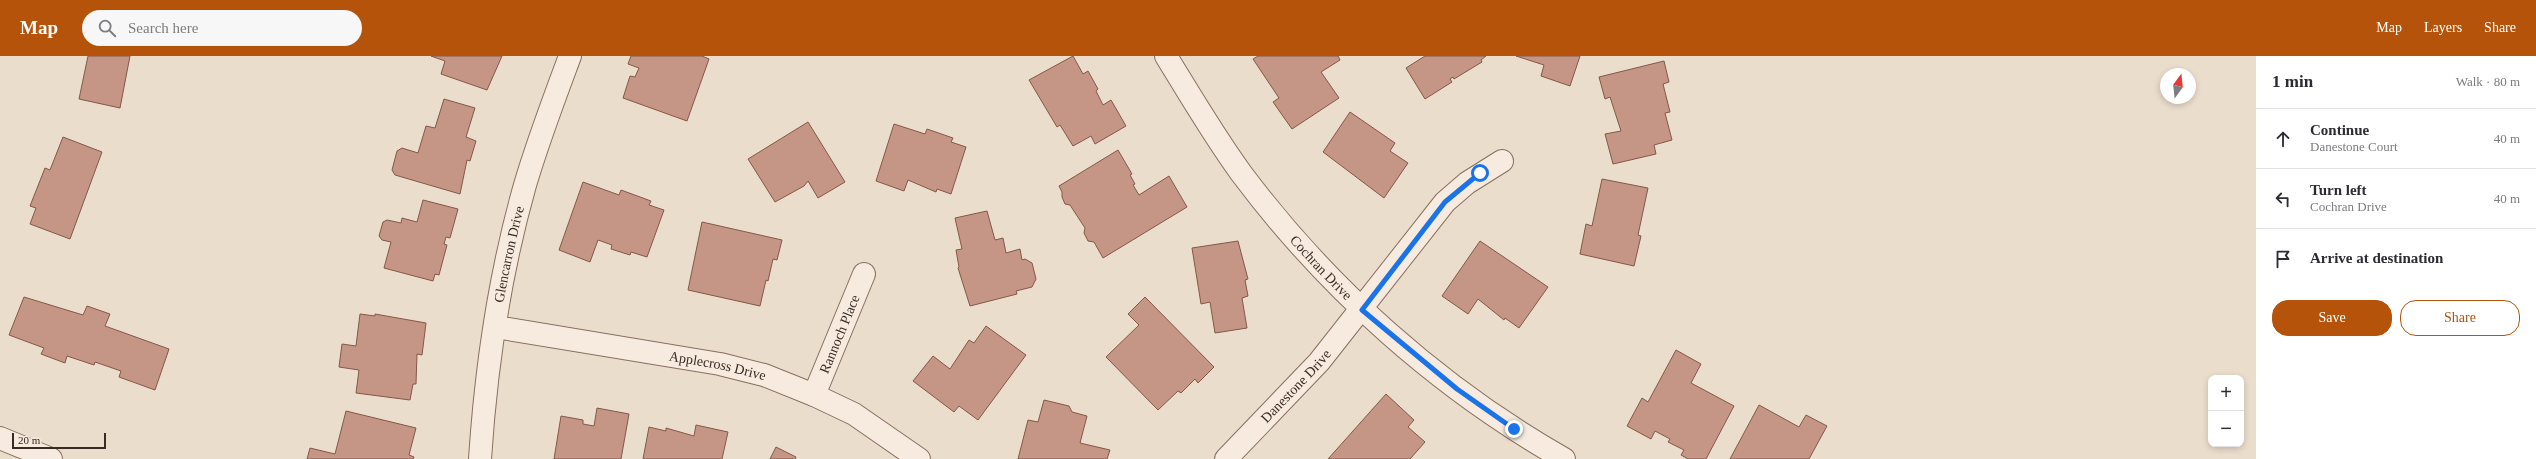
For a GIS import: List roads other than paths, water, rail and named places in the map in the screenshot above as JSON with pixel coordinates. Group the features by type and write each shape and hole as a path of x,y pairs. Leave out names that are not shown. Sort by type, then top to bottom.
{"street":[{"name":"Glencarron Drive","path":"480,459 496,327 508,258 525,185 570,56"},
{"name":"Cochran Drive","path":"1166,56 1241,173 1278,218 1362,310 1485,409 1564,459"},
{"name":"Danestone Drive","path":"1226,459 1314,367 1362,310 1445,202 1476,177 1502,161"},
{"name":"Rannoch Place","path":"814,395 864,274"},
{"name":"Applecross Drive","path":"496,327 720,364 764,375 814,395 854,414 919,459"},
{"path":"0,438 51,459"}]}
